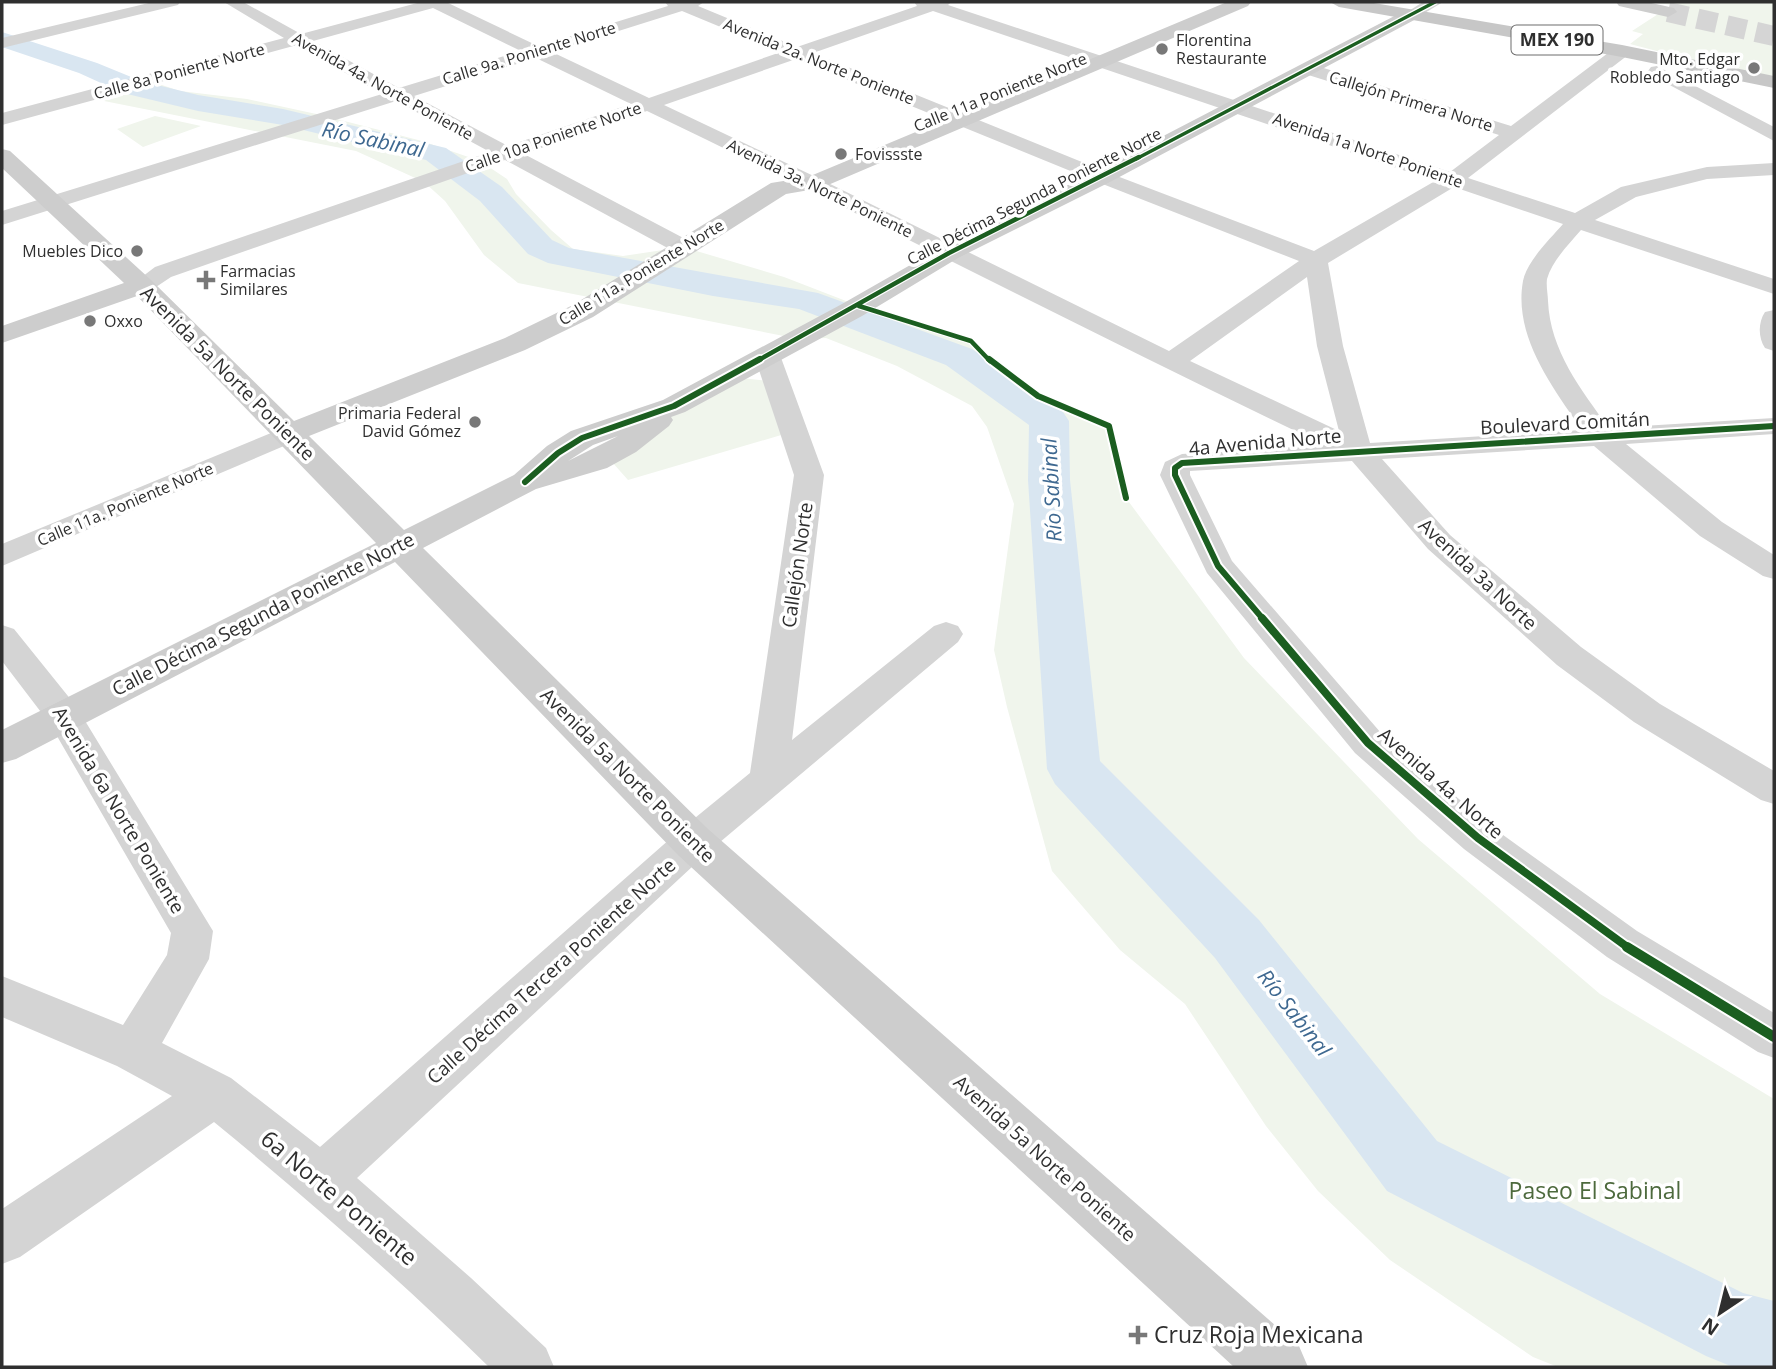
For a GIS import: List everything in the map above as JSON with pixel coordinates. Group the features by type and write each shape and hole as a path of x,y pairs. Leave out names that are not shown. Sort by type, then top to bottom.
{"main road":[{"name":"MEX 190","path":"1339,2 1622,51 1774,82"},
{"path":"1625,2 1668,12"},
{"name":"Calle 11a Poniente Norte","path":"795,181 1226,5"},
{"name":"Calle Décima Segunda Poniente Norte","path":"2,748 398,544 525,482 579,469 612,455 674,406 852,310 949,253 1102,177 1412,14"},
{"name":"Avenida 5a Norte Poniente","path":"2,156 145,277 288,434 693,842 1278,1367"},
{"name":"Calle 11a. Poniente Norte","path":"288,434 515,344 583,311 683,247 795,181"},
{"name":"Calle 10a Poniente Norte","path":"2,320 145,277"},
{"name":"Calle 10a Poniente Norte","path":"2,335 145,277"}],"street":[{"path":"10,41 172,2"},
{"name":"Avenida 4a. Norte Poniente","path":"232,2 396,94 683,247"},
{"name":"Calle 8a Poniente Norte","path":"2,119 435,2"},
{"name":"Avenida 3a. Norte Poniente","path":"435,2 795,181 1358,450"},
{"path":"1412,14 1435,2"},
{"name":"Calle 9a. Poniente Norte","path":"2,218 684,3"},
{"name":"Avenida 2a. Norte Poniente","path":"684,3 1102,177 1316,260"},
{"name":"Calle 10a Poniente Norte","path":"145,277 933,3"},
{"name":"Avenida 1a Norte Poniente","path":"933,3 1774,287"},
{"path":"1171,362 1316,260 1453,179 1622,51"},
{"path":"1600,66 1657,71 1702,69"},
{"name":"Callejón Primera Norte","path":"1308,69 1514,133"},
{"path":"1657,71 1774,135"},
{"path":"1774,169 1707,173 1629,192 1577,221 1550,253 1535,280 1536,312 1545,349 1567,389 1601,437 1711,529 1774,569"},
{"name":"Avenida 3a Norte","path":"1316,260 1330,346 1358,450 1439,542 1569,656 1647,713 1774,789"},
{"path":"1774,317 1774,342"},
{"name":"Callejón Norte","path":"767,355 809,475 768,780"},
{"name":"Boulevard Comitán","path":"1358,450 1774,426"},
{"name":"Calle 11a. Poniente Norte","path":"2,556 288,434"},
{"name":"4a Avenida Norte","path":"1175,468 1182,463 1358,450"},
{"name":"Avenida 4a. Norte","path":"1175,468 1175,475 1219,566 1368,743 1478,838 1622,944 1774,1037"},
{"name":"Calle Décima Tercera Poniente Norte","path":"321,1179 693,842 946,634"},
{"name":"Avenida 6a Norte Poniente","path":"2,637 63,715 192,931 188,959 133,1051"},
{"path":"2,996 133,1051"},
{"name":"6a Norte Poniente","path":"133,1051 215,1094 321,1179 453,1296 527,1367"},
{"path":"2,1239 215,1094"}],"green space":[{"path":"1650,2 1774,2 1774,77 1718,67 1630,44 1643,34 1632,31 1672,5"},
{"name":"Paseo El Sabinal","path":"147,80 180,91 247,99 321,115 422,141 480,161 507,179 516,194 573,249 623,256 683,247 784,277 859,306 971,341 992,363 1038,396 1109,426 1126,498 1244,658 1418,839 1600,994 1774,1099 1774,1367 1558,1367 1533,1357 1390,1260 1318,1191 1266,1126 1185,1004 1120,950 1052,871 994,650 1014,504 987,427 972,406 897,366 826,338 799,339 518,283 484,255 445,201 424,182 356,151 84,97"},
{"path":"155,116 201,126 143,147 117,129"},
{"path":"741,378 768,381 788,433 628,480 612,462 676,410"}],"waterway":[{"name":"Río Sabinal","path":"2,39 88,68 132,87 198,103 283,117 436,154 491,194 540,247 560,256 713,286 806,300 959,357 1049,421 1049,480 1074,769 1237,939 1412,1166 1733,1329 1774,1340"}],"tunnel":[{"path":"1668,12 1774,36"}],"cycle path":[{"path":"525,482 558,453 582,438 674,406 852,310 949,253 1102,177 1435,2"},
{"path":"859,306 971,341 992,363 1038,396 1109,426 1126,498"},
{"path":"1774,426 1182,463 1175,468 1175,475 1218,566 1368,743 1478,838 1622,944 1774,1037"}],"place":[{"name":"Florentina Restaurante","path":"1162,49"},
{"name":"Mto. Edgar Robledo Santiago","path":"1754,68"},
{"name":"Fovissste","path":"841,154"},
{"name":"Muebles Dico","path":"137,251"},
{"name":"Farmacias Similares","path":"206,280"},
{"name":"Oxxo","path":"90,321"},
{"name":"Primaria Federal David Gómez","path":"475,422"},
{"name":"Cruz Roja Mexicana","path":"1138,1335"}]}
